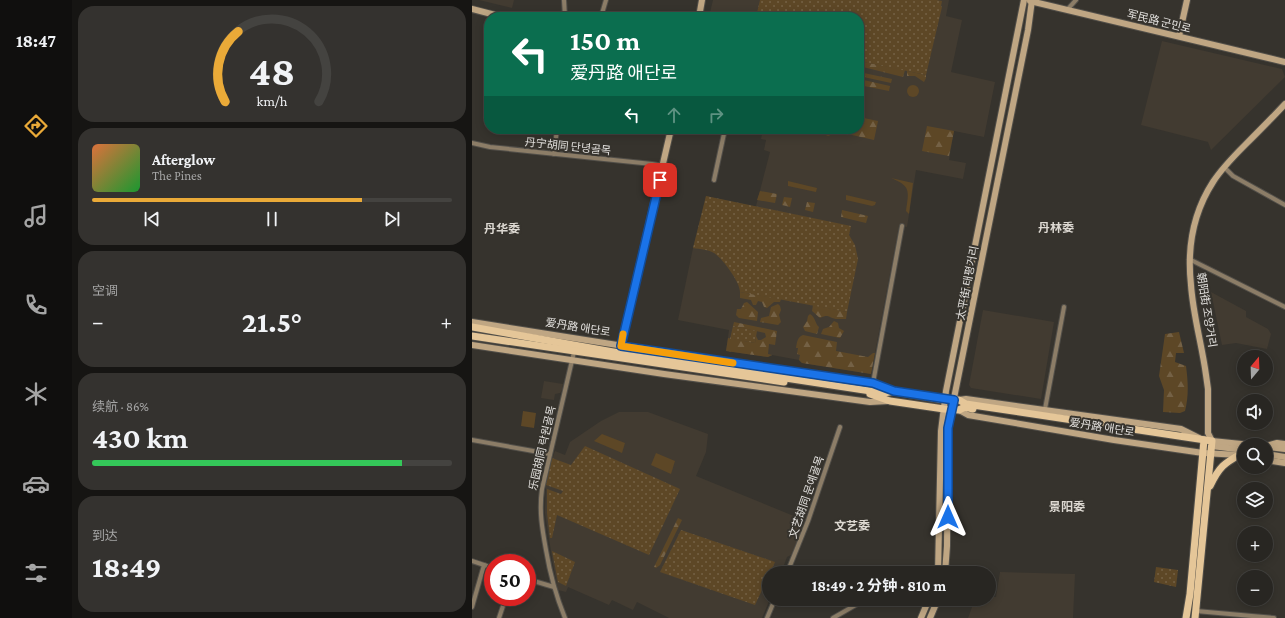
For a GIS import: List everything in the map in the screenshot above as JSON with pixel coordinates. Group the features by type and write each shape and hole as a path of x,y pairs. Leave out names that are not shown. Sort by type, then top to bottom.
{"main road":[{"path":"700,12 702,0"},
{"name":"太平街 태평거리","path":"938,566 941,431 945,400 1024,0"},
{"name":"太平街 태평거리","path":"946,566 948,428 956,410 956,400 1028,30 1031,0"},
{"name":"军民路 군민로","path":"1031,0 1285,62"},
{"path":"1178,36 1187,0"},
{"path":"472,9 484,12"},
{"name":"朝阳街 조양거리","path":"1195,615 1212,443 1208,433 1205,363 1192,297 1189,259 1192,234 1200,209 1212,183 1224,168 1285,104"},
{"path":"620,349 670,134"},
{"name":"爱丹路 애단로","path":"472,322 620,349 873,383 894,391 945,400 966,399 1181,429 1204,442"},
{"name":"爱丹路 애단로","path":"472,327 620,349 884,392 894,391"},
{"name":"爱丹路 애단로","path":"472,336 573,356"},
{"name":"爱丹路 애단로","path":"472,345 573,356 872,394 890,401 956,410 968,415 1114,440 1203,453 1237,454"},
{"path":"923,406 924,396"},
{"name":"爱丹路 애단로","path":"956,400 966,404 1204,442"},
{"name":"爱丹路 애단로","path":"956,410 965,407 1204,442 1237,444"},
{"path":"1186,618 1190,594 1204,442 1208,433"},
{"name":"爱丹路 애단로","path":"1212,443 1237,452"},
{"path":"1273,444 1285,444"},
{"path":"1273,447 1285,449"},
{"path":"1273,455 1285,457"},
{"path":"1208,491 1220,468 1230,459 1237,456"},
{"path":"1273,461 1285,463"},
{"path":"921,618 926,606"},
{"path":"930,618 935,606"}],"street":[{"path":"564,0 565,12"},
{"path":"603,12 606,0"},
{"path":"1068,10 1076,0"},
{"path":"554,154 556,134"},
{"path":"714,180 724,134"},
{"name":"丹宁胡同 단녕골목","path":"472,143 490,147 663,166"},
{"path":"1224,168 1234,176 1285,204"},
{"path":"873,383 902,226"},
{"path":"1189,259 1285,307"},
{"path":"1045,409 1064,307"},
{"name":"乐园胡同 락원골목","path":"565,618 557,599 551,575 540,520 540,503 573,356"},
{"name":"文艺胡同 문예골목","path":"790,566 808,521 840,427"},
{"path":"472,440 550,454"},
{"path":"472,561 484,565 472,607"},
{"path":"536,582 554,587"},
{"path":"499,618 503,606"},
{"path":"767,618 773,606"},
{"path":"833,618 854,606"},
{"path":"1195,615 1274,618"}],"shaded area":[{"path":"479,0 514,0 512,8"},
{"path":"713,0 949,0 946,16 962,20 951,72 995,82 984,137 954,131 949,160 966,163 963,179 916,170 907,227 899,226 871,374 802,363 799,360 772,355 768,357 726,351 729,330 678,320 693,248 706,196 753,207 756,206 770,152 764,150 766,140 761,139 762,134 864,134 864,12 710,12"},
{"path":"1162,41 1282,69 1285,77 1211,150 1208,142 1141,125"},
{"path":"1211,292 1246,311 1246,317 1268,329 1271,334 1267,349 1236,343 1222,345"},
{"path":"983,310 1054,322 1041,399 971,388 969,385"},
{"path":"544,381 563,384 560,393 555,394 554,400 541,398"},
{"path":"619,412 648,412 708,434 706,452 696,476 806,521 791,555 787,557 784,566 762,566 762,606 767,606 762,618 669,618 637,602 633,610 612,600 609,605 568,587 566,592 558,590 545,513 546,485 551,462 555,451 565,455 570,442 601,421"},
{"path":"1000,572 1075,574 1073,618 968,618 972,606 996,606"}],"green space":[{"path":"760,0 942,1 942,7 926,75 864,62 864,12 757,12"},
{"path":"864,62 905,70 903,77 864,67"},
{"path":"907,71 926,75 924,82 915,76 907,76"},
{"path":"864,73 892,79 891,83 864,77"},
{"path":"864,80 890,86 889,91 864,86"},
{"path":"915,85 918,86 918,96 911,97 908,96 907,89 908,86"},
{"path":"864,118 878,121 874,140 848,134 864,134"},
{"path":"927,126 954,131 949,156 922,151"},
{"path":"891,178 913,183 909,214 906,211 908,199 907,190 898,181"},
{"path":"788,181 817,188 816,192 788,186"},
{"path":"760,191 777,194 775,203 757,200"},
{"path":"846,195 876,202 875,205 872,206 846,200"},
{"path":"706,196 851,226 849,235 855,245 858,259 847,312 740,292 734,277 718,256 710,251 693,248"},
{"path":"784,197 792,198 790,207 782,205"},
{"path":"807,202 815,203 813,212 805,210"},
{"path":"842,210 868,216 866,223 841,217"},
{"path":"740,292 781,299 780,302 774,302 767,308 764,307 762,302 758,301 756,305 753,305 751,300 740,298"},
{"path":"747,302 758,312 757,321 739,318 736,315 737,309 741,309 744,303"},
{"path":"778,304 781,310 779,315 781,322 778,325 760,322 761,318 769,316 771,307"},
{"path":"813,305 847,312 846,319 836,319 827,316 820,318 812,311"},
{"path":"810,314 819,327 817,334 805,331 803,327"},
{"path":"834,321 838,323 839,328 844,331 840,338 821,334 823,329 829,327"},
{"path":"734,322 777,331 775,345 769,344 768,354 772,355 768,357 726,351 728,338 755,343 756,336 758,340 766,337 765,333 733,326"},
{"path":"733,326 757,331 755,343 730,339"},
{"path":"1179,332 1184,353 1176,353 1175,362 1186,366 1188,388 1185,411 1180,413 1163,412 1164,390 1159,376 1165,334"},
{"path":"803,335 837,342 836,351 868,357 875,353 871,374 802,363 799,360 800,355 797,354 798,348 796,348 798,339"},
{"path":"523,411 536,413 534,428 521,426"},
{"path":"602,434 625,443 622,453 594,441"},
{"path":"585,446 680,489 649,555 557,515 552,538 550,538 547,513 547,489 561,494 563,491 546,485 552,458 571,465"},
{"path":"656,453 675,461 671,474 651,465"},
{"path":"678,518 682,520 660,565 656,568 654,567"},
{"path":"681,530 775,562 773,566 762,566 762,590 755,605 660,572"},
{"path":"552,551 575,562 566,586 558,582"},
{"path":"1156,567 1178,570 1176,587 1154,582"}],"slow traffic":[{"path":"623,334 621,346 733,363"}],"district":[{"name":"丹林委","path":"1056,228"},
{"name":"丹华委","path":"502,229"},
{"name":"景阳委","path":"1067,507"},
{"name":"文艺委","path":"852,526"}],"route":[{"path":"660,180 621,346 873,383 894,391 945,400 954,400 948,428 948,517"}]}
